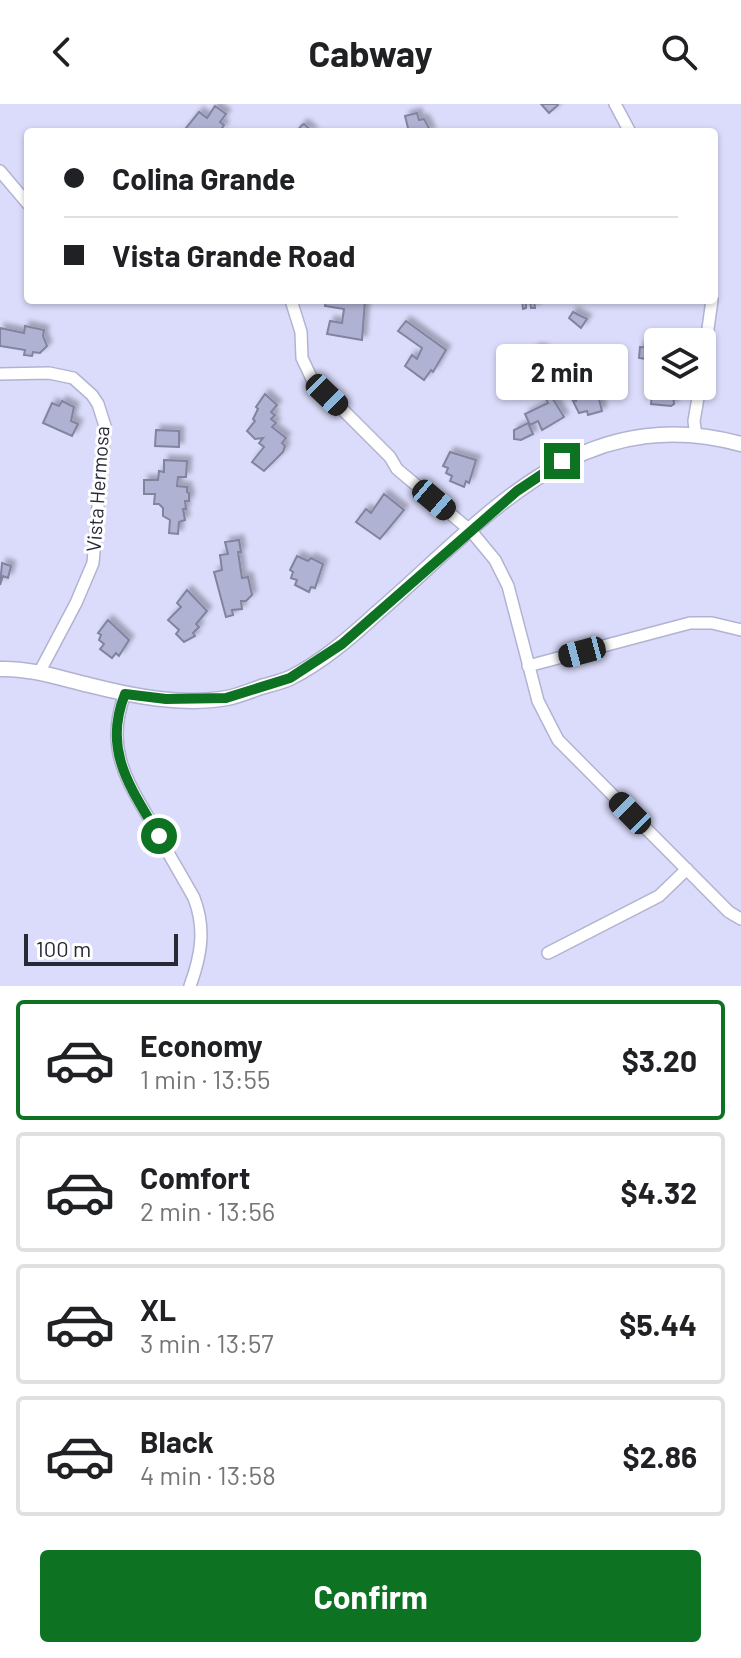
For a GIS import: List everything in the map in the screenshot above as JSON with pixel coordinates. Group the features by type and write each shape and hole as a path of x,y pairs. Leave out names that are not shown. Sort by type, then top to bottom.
{"street":[{"path":"615,104 628,128"},
{"path":"0,171 24,199"},
{"path":"292,304 301,332 302,358 316,385 390,457 397,469 471,531 495,560 508,586 542,711 558,740 729,912 741,919"},
{"path":"708,328 711,304"},
{"name":"Vista Hermosa","path":"0,374 49,373 73,378 98,404 105,426 93,563 78,600 39,673"},
{"path":"696,436 694,421 698,400"},
{"path":"0,669 19,668 125,694 166,699 226,698 290,678 342,644 517,491 562,461 624,439 666,435 696,436 741,444"},
{"path":"528,666 690,623 712,623 741,630"},
{"path":"125,694 116,733 122,770 194,898 200,916 200,956 190,986"},
{"path":"548,953 659,896 687,869"}],"building":[{"path":"541,104 557,104 558,105 549,113"},
{"path":"215,106 226,114 220,122 224,125 222,128 186,128 199,112 207,118"},
{"path":"417,113 419,120 424,119 429,128 408,128 405,116"},
{"path":"365,304 362,340 327,334 330,321 342,323 344,309 325,306"},
{"path":"573,312 587,319 581,328 569,318"},
{"path":"406,321 446,350 433,372 431,370 424,380 405,366 412,355 417,359 422,348 398,331"},
{"path":"25,326 44,330 47,346 40,353 24,355 25,350 0,346 0,328 24,333"},
{"path":"640,347 644,347 644,359 639,358"},
{"path":"537,348 543,349 550,371 534,376 530,353"},
{"path":"604,380 605,385 617,382 620,394 599,399 602,411 588,415 587,411 579,413 573,401 576,401 573,388"},
{"path":"265,394 277,405 271,412 275,415 271,419 276,423 272,427 286,438 282,443 285,446 283,452 264,471 252,462 264,447 259,443 263,438 255,439 247,431 255,421 256,407"},
{"path":"551,396 564,417 542,430 538,421 530,425 525,414 548,403 546,399"},
{"path":"651,400 674,400 674,404 671,406 651,404"},
{"path":"62,401 74,407 71,421 78,424 72,436 43,423 52,403 59,406"},
{"path":"528,423 533,434 521,440 514,439 514,430"},
{"path":"156,430 179,431 179,447 155,446"},
{"path":"450,452 476,460 469,483 466,481 464,487 450,481 452,476 446,473 448,468 443,466"},
{"path":"164,460 187,461 186,477 178,477 177,486 187,487 189,501 185,501 185,520 179,522 178,534 169,533 170,520 163,516 163,508 159,504 154,504 155,494 144,494 144,480 158,480 159,471 164,472"},
{"path":"384,494 404,510 380,539 356,522 366,509 371,513"},
{"path":"239,540 242,578 248,577 252,595 241,601 242,609 232,610 233,615 226,617 214,572 222,570 220,555 228,554 225,542"},
{"path":"297,556 323,564 315,588 311,587 309,592 295,585 297,580 291,578 293,572 290,570"},
{"path":"2,563 11,566 8,578 3,576 0,585"},
{"path":"187,590 207,611 196,624 199,627 193,633 195,636 184,642 176,634 179,630 168,620 181,607 177,603"},
{"path":"108,620 129,640 119,656 116,653 112,658 100,649 104,644 99,640 101,635 98,633"}],"route":[{"path":"159,836 127,781 119,758 116,733 125,694 166,699 226,698 290,678 342,644 517,491 562,461"}]}
